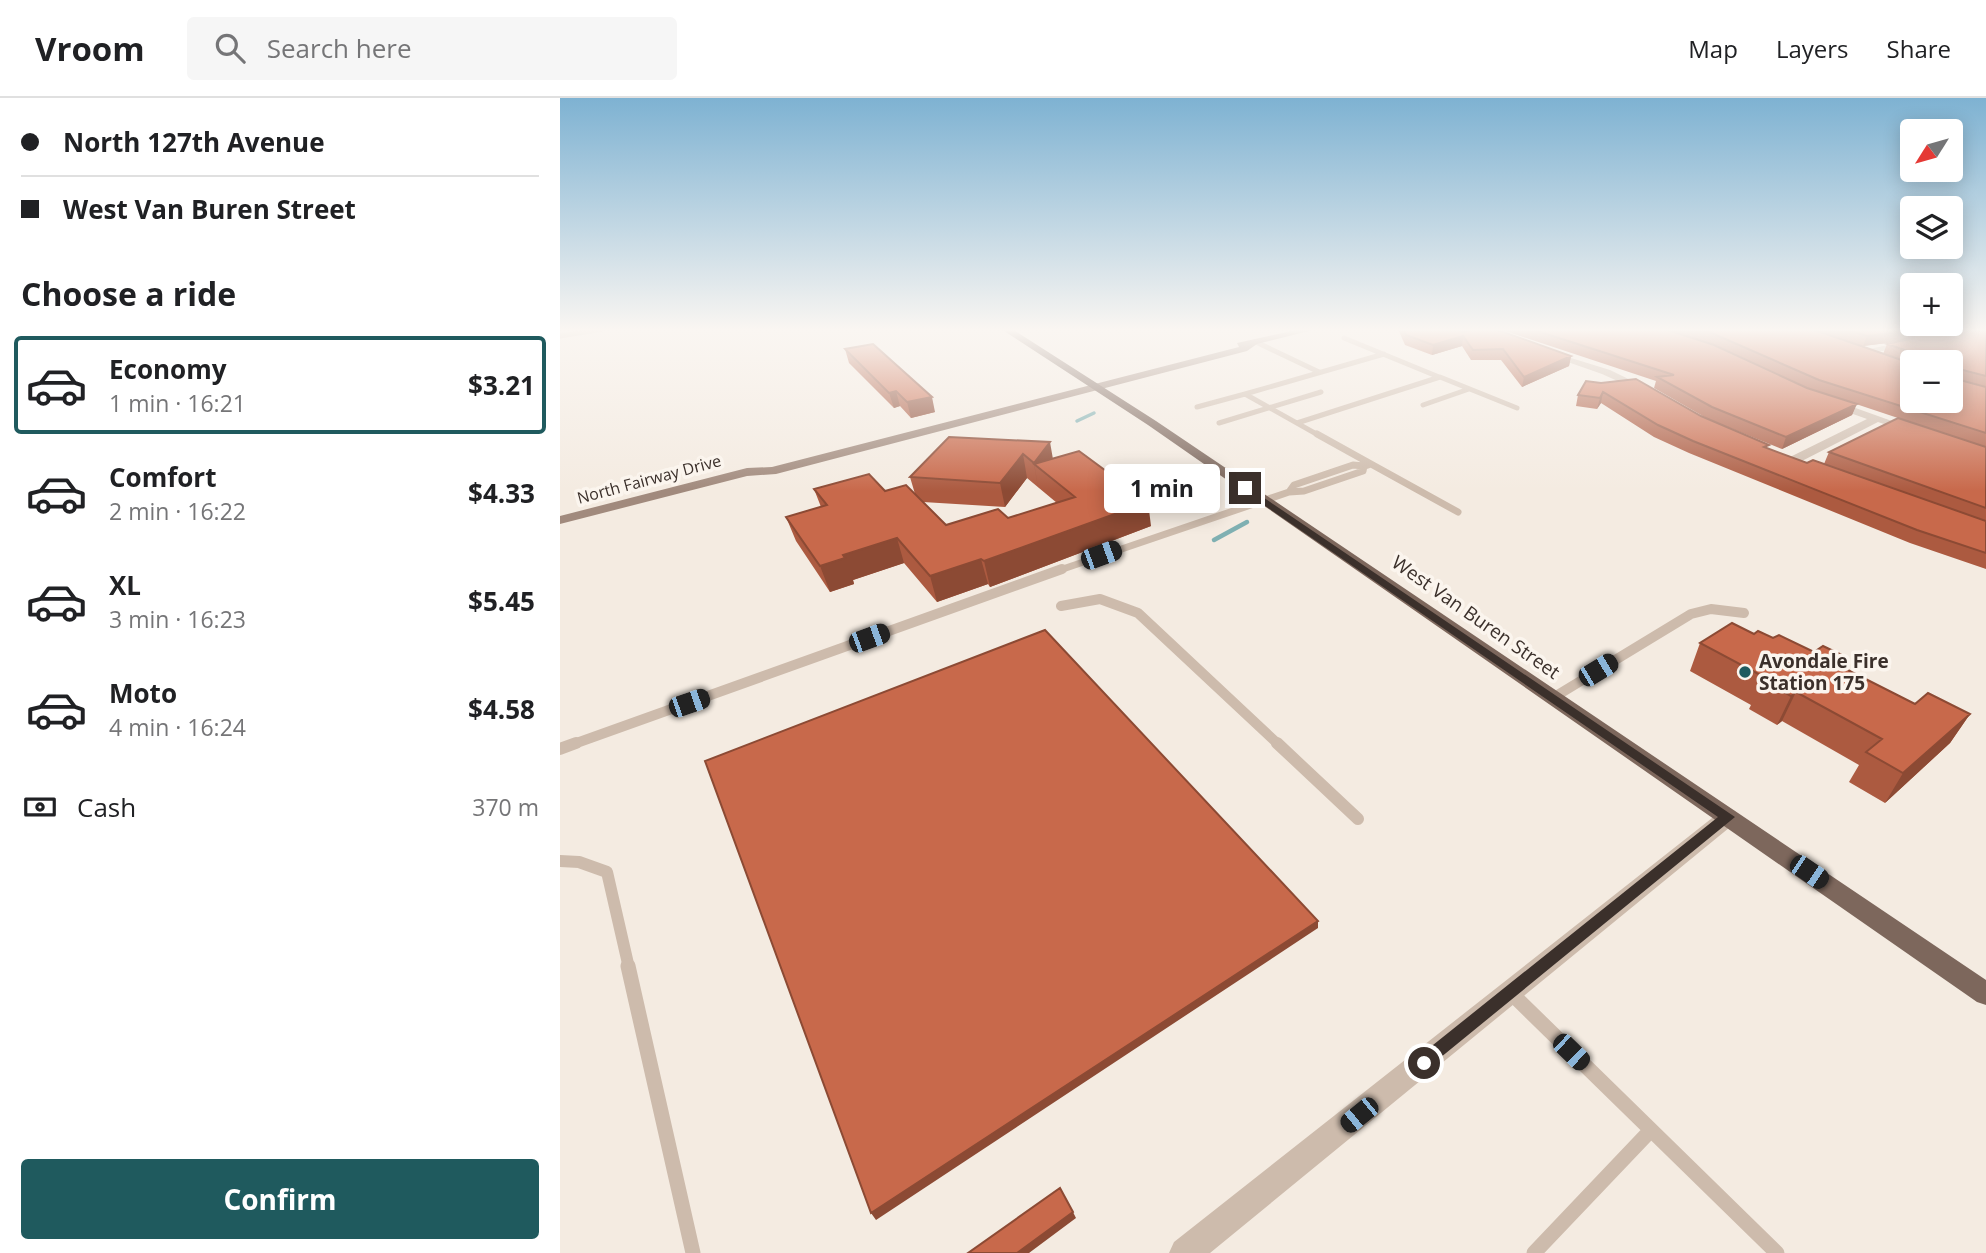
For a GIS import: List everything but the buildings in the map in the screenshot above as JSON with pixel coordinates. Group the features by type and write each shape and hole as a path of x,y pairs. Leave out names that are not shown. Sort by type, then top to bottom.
{"main road":[{"name":"West Van Buren Street","path":"1094,384 1986,994"}],"street":[{"name":"North Fairway Drive","path":"560,520 747,472 772,471 1098,383"},
{"path":"1628,383 1657,397"},
{"name":"North Fairway Drive","path":"747,472 767,461 948,415 1094,384"},
{"path":"1819,398 1925,434"},
{"path":"842,453 857,444 935,423 948,415"},
{"path":"1807,465 1789,458 1876,418"},
{"path":"1185,1253 1728,817"}],"lane":[{"path":"1197,407 1282,383"},
{"path":"1297,423 1422,383"},
{"path":"1454,383 1517,408"},
{"path":"1423,405 1469,389"},
{"path":"1219,423 1321,392"},
{"path":"1245,394 1368,465 1458,512"},
{"path":"560,749 1178,528 1196,525 1289,492 1304,491 1363,471 1368,465"},
{"path":"1061,606 1098,597 1116,600 1138,613 1358,819"},
{"path":"1551,699 1691,614 1711,609 1744,613"},
{"path":"560,861 579,862 607,872 693,1253"},
{"path":"1511,993 1777,1253"},
{"path":"1534,1253 1651,1130"}],"waterway":[{"path":"1077,421 1094,413"},
{"path":"1214,540 1247,522"}],"place":[{"name":"Avondale Fire Station 175","path":"1745,672"}],"route":[{"path":"1245,488 1551,699 1728,817 1424,1063"}]}
